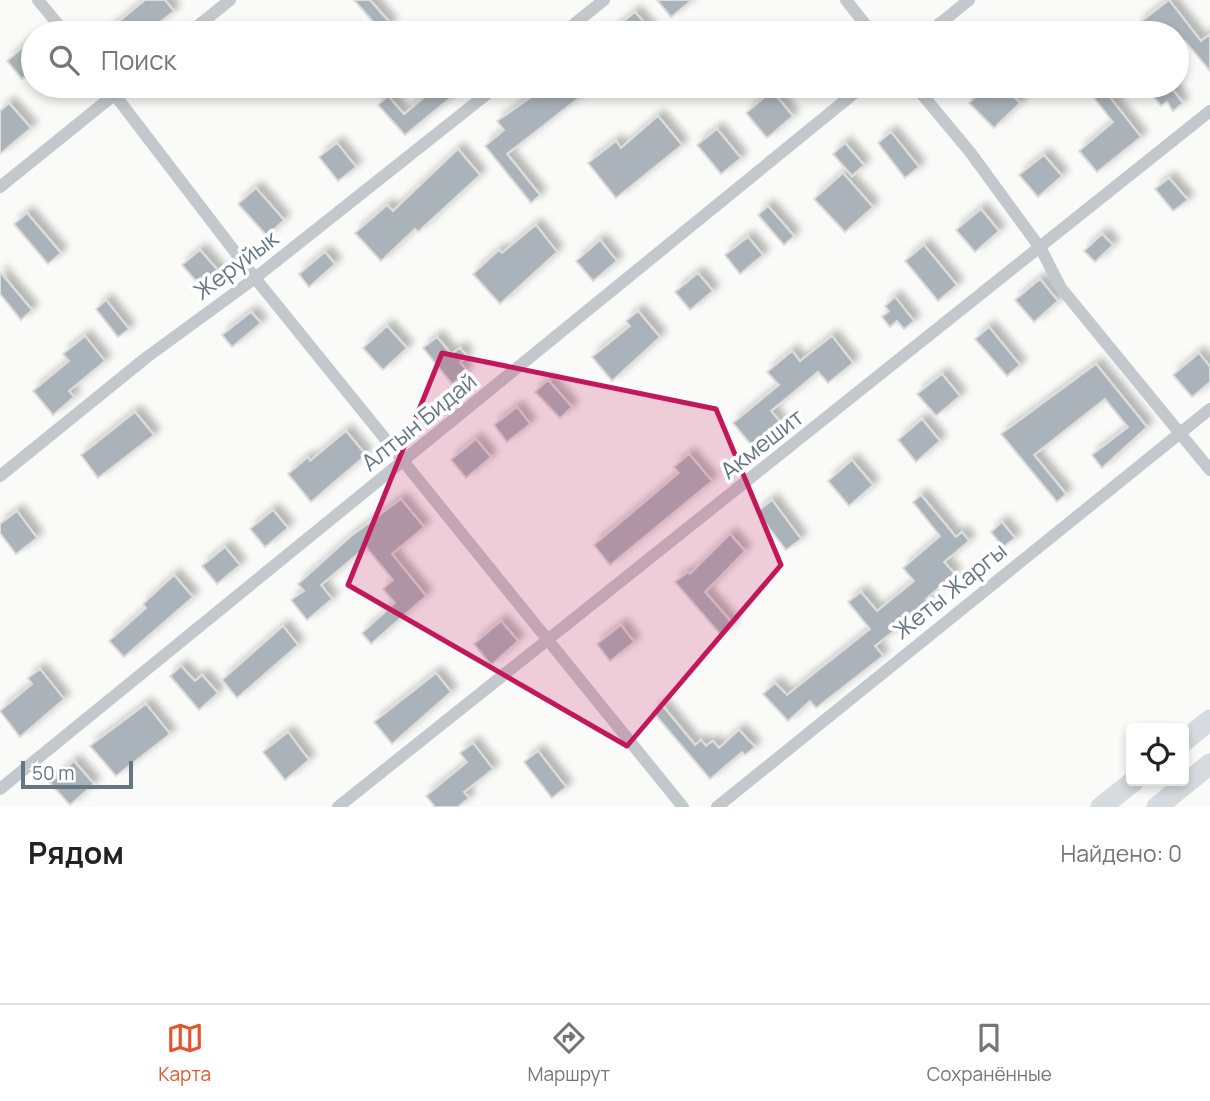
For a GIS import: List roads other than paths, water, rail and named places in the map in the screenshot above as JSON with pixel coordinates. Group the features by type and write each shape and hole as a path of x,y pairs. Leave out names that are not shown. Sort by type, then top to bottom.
{"highway":[{"path":"1189,737 1210,720"},
{"path":"1157,807 1210,764"},
{"path":"1101,807 1128,786"}],"street":[{"path":"38,0 55,21"},
{"path":"205,21 230,0"},
{"path":"578,21 604,0"},
{"path":"846,0 863,21"},
{"path":"943,21 969,0"},
{"path":"0,187 104,98"},
{"path":"123,98 256,278 683,807"},
{"name":"Жеруйык","path":"0,476 147,357 256,278 482,98"},
{"name":"Алтын Бидай","path":"0,789 848,98"},
{"path":"925,98 970,152 1041,249 1061,288 1210,470"},
{"name":"Акмешит","path":"338,807 1041,249 1210,111"},
{"name":"Жеты Жаргы","path":"717,807 1178,433 1210,410"}]}
